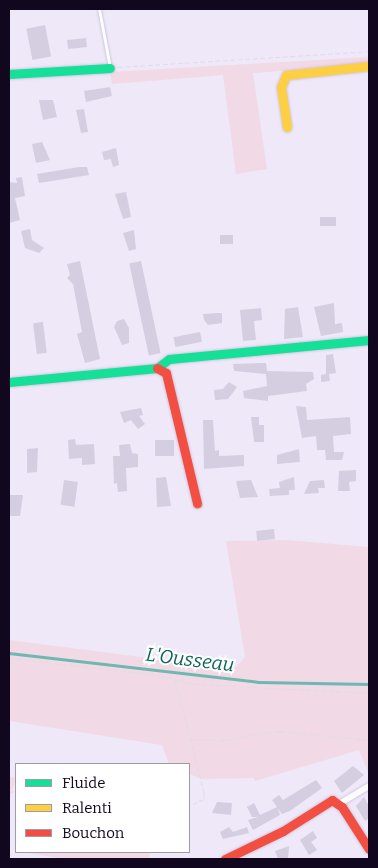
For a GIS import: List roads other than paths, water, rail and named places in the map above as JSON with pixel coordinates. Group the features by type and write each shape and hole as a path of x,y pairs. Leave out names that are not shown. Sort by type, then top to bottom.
{"street":[{"path":"287,127 281,87 286,75 369,66"},
{"path":"9,74 110,68"},
{"path":"9,382 157,368 169,359 369,340"},
{"path":"157,368 166,373 197,503"},
{"path":"225,859 283,831 325,802 339,804 369,786"},
{"path":"339,804 369,849"}],"lane":[{"path":"100,9 110,68"}],"waterway":[{"name":"L'Ousseau","path":"9,653 258,682 369,684"}]}
